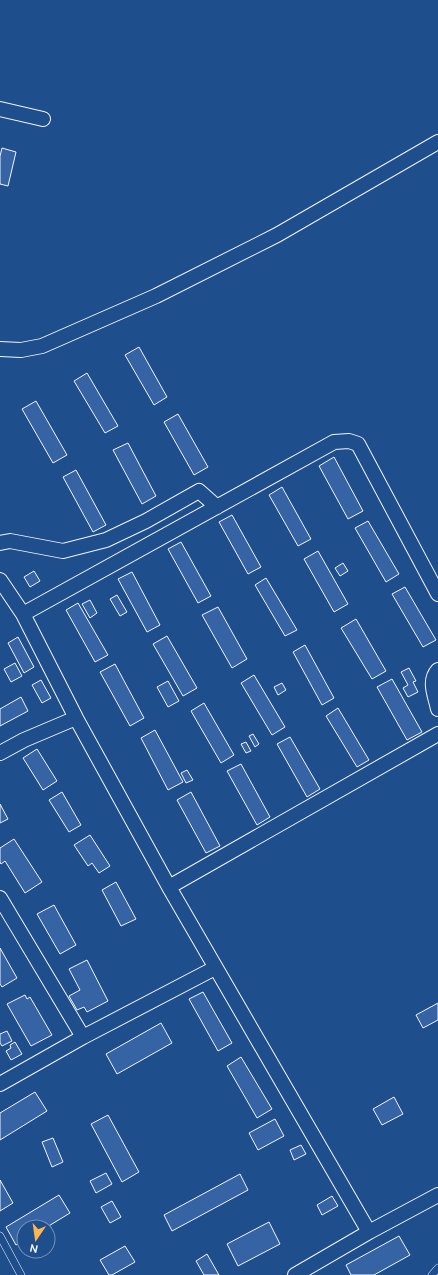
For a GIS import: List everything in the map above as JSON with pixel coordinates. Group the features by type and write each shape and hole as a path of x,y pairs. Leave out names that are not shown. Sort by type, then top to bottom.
{"street":[{"path":"0,109 43,119"},
{"path":"0,349 21,350 42,346 156,296 277,235 438,142"},
{"path":"23,614 334,442 349,441 358,444 438,594"},
{"path":"0,543 10,541 62,551 106,540 199,491 217,507"},
{"path":"0,580 23,614 76,718 169,887 369,1232"},
{"path":"438,670 434,675 432,684 438,709"},
{"path":"0,753 24,740 76,718"},
{"path":"169,887 438,734"},
{"path":"0,898 84,1037"},
{"path":"0,1084 84,1037 215,968"},
{"path":"295,1275 369,1232 438,1195"}],"lane":[{"path":"0,1236 19,1274"},
{"path":"432,1275 438,1268"}],"building":[{"path":"2,148 16,152 8,186 0,184 0,156"},
{"path":"139,347 167,397 154,405 125,355"},
{"path":"87,373 118,426 105,433 74,381"},
{"path":"36,401 67,455 53,463 22,409"},
{"path":"178,414 208,467 194,475 164,422"},
{"path":"128,443 156,496 142,504 113,450"},
{"path":"334,457 363,511 348,519 319,466"},
{"path":"76,470 106,525 93,532 63,477"},
{"path":"282,487 311,539 298,546 269,495"},
{"path":"232,515 261,567 248,574 219,522"},
{"path":"368,521 399,574 386,582 355,528"},
{"path":"181,542 211,596 198,603 168,549"},
{"path":"318,551 348,604 334,612 304,559"},
{"path":"343,563 348,571 340,576 335,568"},
{"path":"34,571 40,581 30,587 24,577"},
{"path":"132,572 160,625 147,632 118,579"},
{"path":"266,578 297,630 285,636 255,585"},
{"path":"405,587 436,640 423,647 392,594"},
{"path":"117,595 127,612 120,616 110,599"},
{"path":"90,600 97,613 90,618 82,604"},
{"path":"78,603 108,655 95,662 66,610"},
{"path":"218,607 247,659 232,668 202,615"},
{"path":"356,619 386,671 372,679 341,628"},
{"path":"167,636 197,688 183,696 153,644"},
{"path":"18,637 34,667 24,673 8,643"},
{"path":"305,645 334,698 322,705 293,652"},
{"path":"15,663 22,676 11,682 4,669"},
{"path":"115,664 144,718 130,726 100,672"},
{"path":"409,668 416,681 413,682 418,692 408,697 403,688 408,685 401,672"},
{"path":"254,675 285,727 272,735 241,683"},
{"path":"392,679 422,732 407,740 377,687"},
{"path":"41,680 51,698 42,703 32,685"},
{"path":"168,681 179,701 168,707 157,687"},
{"path":"282,683 286,690 278,695 274,687"},
{"path":"21,697 28,711 0,726 0,709"},
{"path":"204,703 234,755 221,763 191,711"},
{"path":"338,708 369,760 357,767 326,716"},
{"path":"155,730 183,782 168,790 141,738"},
{"path":"253,734 259,744 255,747 249,736"},
{"path":"290,737 320,789 307,797 277,744"},
{"path":"246,742 251,751 246,753 241,744"},
{"path":"37,749 57,781 43,790 23,758"},
{"path":"241,764 270,817 257,825 227,771"},
{"path":"187,770 193,780 186,783 181,773"},
{"path":"62,792 81,825 69,832 49,800"},
{"path":"191,792 220,846 206,853 177,800"},
{"path":"0,804 8,819 0,823"},
{"path":"90,835 110,866 99,873 92,863 88,866 74,845"},
{"path":"14,839 42,882 25,893 5,861 1,864 0,862 0,848"},
{"path":"116,882 136,919 121,926 102,890"},
{"path":"54,905 76,945 60,954 37,914"},
{"path":"0,948 17,978 2,987 0,984"},
{"path":"87,960 108,1001 87,1012 84,1007 77,1010 69,996 80,990 69,969"},
{"path":"203,992 232,1043 218,1051 189,999"},
{"path":"25,995 27,999 30,997 52,1035 31,1046 7,1004"},
{"path":"438,1003 438,1020 423,1028 416,1015"},
{"path":"161,1023 172,1043 117,1074 106,1054"},
{"path":"7,1031 12,1041 2,1046 0,1043 0,1034"},
{"path":"15,1042 22,1054 11,1060 6,1051 11,1048 10,1045"},
{"path":"241,1057 272,1109 257,1118 227,1066"},
{"path":"35,1092 47,1111 0,1140 0,1113"},
{"path":"394,1097 403,1114 382,1125 373,1109"},
{"path":"108,1115 139,1172 122,1182 91,1124"},
{"path":"275,1119 284,1136 258,1150 249,1133"},
{"path":"53,1138 63,1162 52,1167 42,1142"},
{"path":"301,1145 306,1154 294,1160 290,1150"},
{"path":"106,1173 112,1184 96,1193 90,1181"},
{"path":"240,1174 248,1190 172,1231 164,1215"},
{"path":"0,1180 13,1203 0,1211"},
{"path":"59,1195 70,1213 56,1222 56,1219 19,1219"},
{"path":"332,1196 338,1206 322,1215 317,1205"},
{"path":"112,1201 121,1217 110,1223 101,1207"},
{"path":"16,1221 16,1245 6,1227"},
{"path":"269,1222 280,1244 238,1266 227,1244"},
{"path":"399,1236 410,1255 374,1275 351,1275 346,1265"},
{"path":"125,1246 135,1262 112,1275 109,1275 100,1260"},
{"path":"207,1254 219,1275 204,1275 196,1261"}]}
